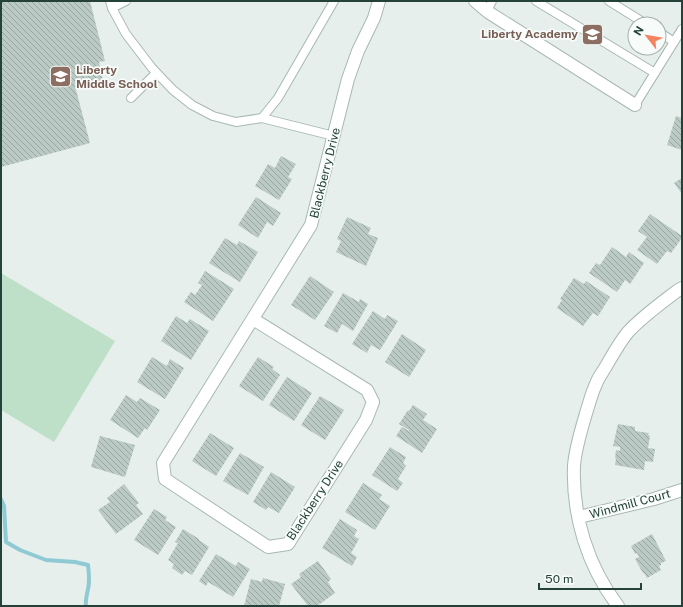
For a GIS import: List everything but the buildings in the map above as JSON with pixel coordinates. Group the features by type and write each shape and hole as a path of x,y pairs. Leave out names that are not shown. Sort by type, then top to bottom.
{"street":[{"name":"Blackberry Drive","path":"253,319 367,390 373,402 366,420 288,544 268,547 165,479 163,463 311,225 348,79 358,51 374,18 380,1"},
{"name":"Blackberry Drive","path":"374,18 388,1"},
{"path":"475,1 489,6 635,104"},
{"path":"618,606 595,570 585,544 579,517 575,491 574,465 580,434 596,383 613,354 628,333 648,313 682,288"},
{"name":"Windmill Court","path":"579,517 682,490"}],"lane":[{"path":"126,1 111,4 126,34 156,73 173,90 192,105 213,116 236,122 262,118 334,136"},
{"path":"262,118 278,98 334,1"},
{"path":"536,1 655,73"},
{"path":"609,1 633,16"},
{"path":"635,104 682,29"},
{"path":"667,37 674,42"},
{"path":"131,98 156,73"}],"green space":[{"path":"1,273 115,341 54,442 1,410"}],"waterway":[{"path":"1,499 4,506 6,542 20,550 46,560 75,562 88,565 89,586 86,606"}],"place":[{"name":"Liberty Academy","path":"593,34"},
{"name":"Liberty Middle School","path":"60,77"}]}
